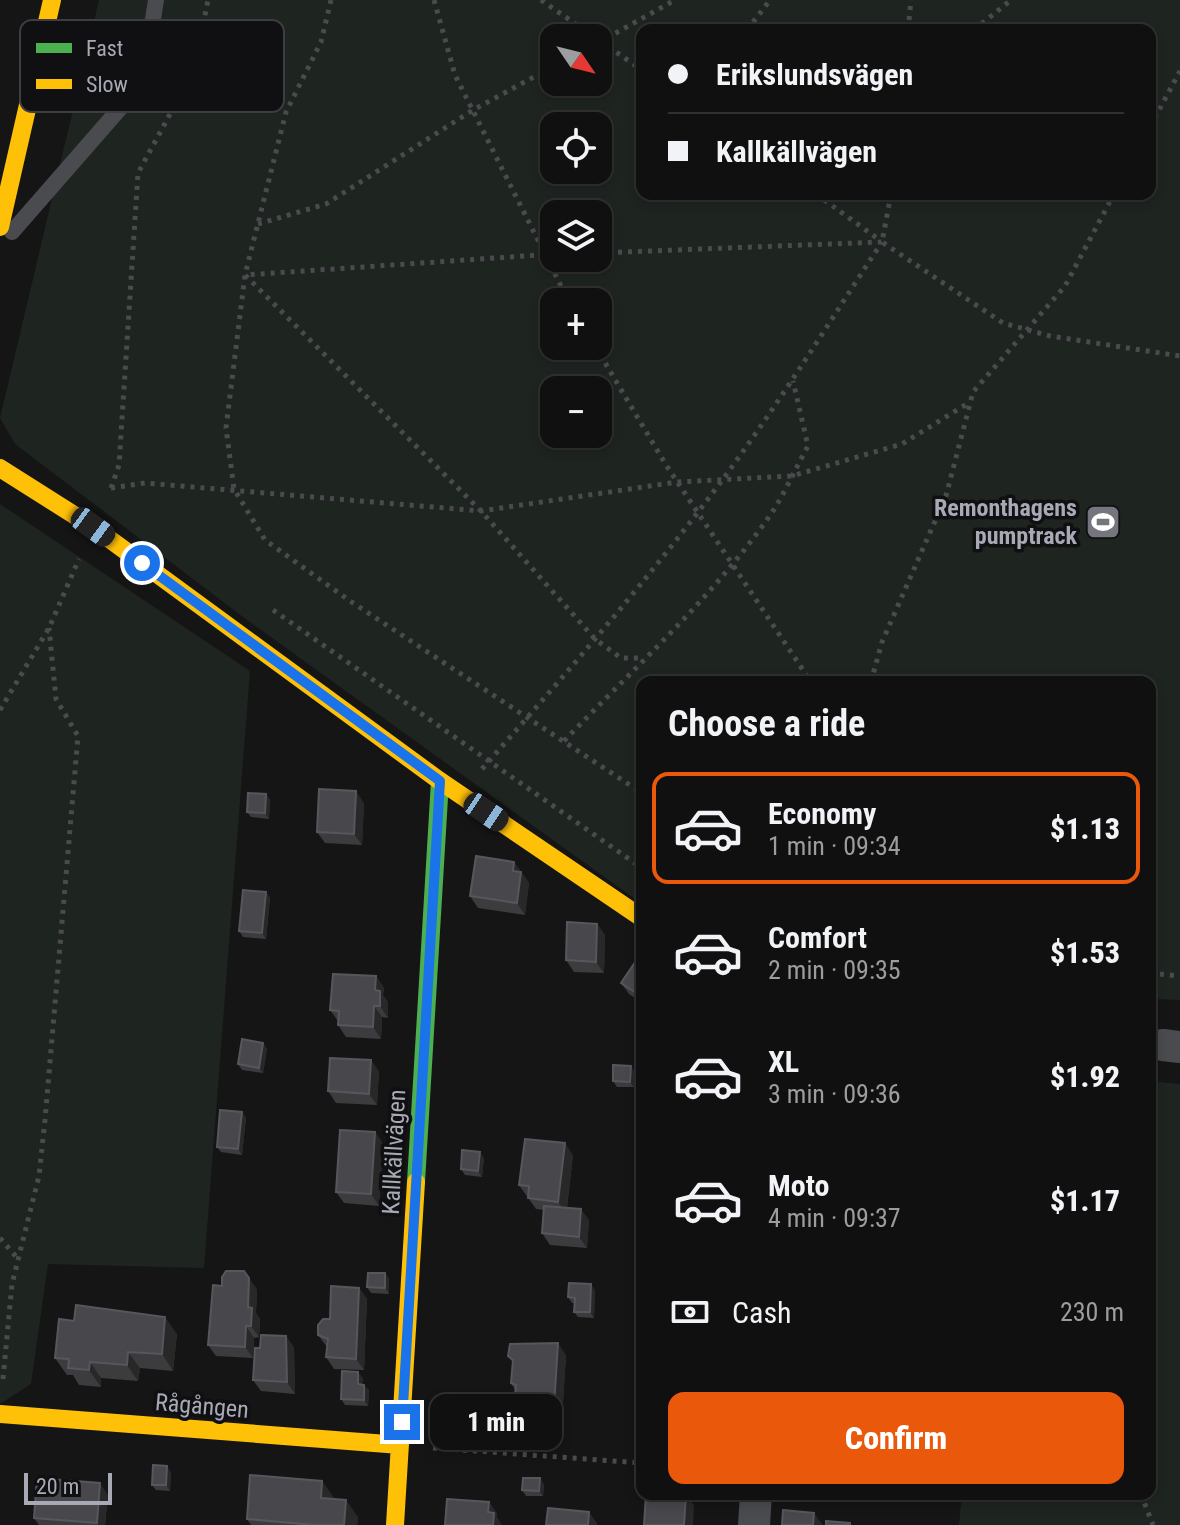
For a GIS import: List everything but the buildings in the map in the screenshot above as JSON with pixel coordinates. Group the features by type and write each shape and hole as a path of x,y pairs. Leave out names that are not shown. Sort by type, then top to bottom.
{"street":[{"path":"47,20 52,0"},
{"path":"0,227 26,112"},
{"path":"0,468 93,527 440,781 636,914"},
{"name":"Kallkällvägen","path":"395,1525 440,781"},
{"name":"Rågången","path":"0,1414 400,1445"},
{"path":"754,1525 756,1500"}],"lane":[{"path":"153,20 156,0"},
{"path":"0,245 117,112"}],"path":[{"path":"204,20 208,0"},
{"path":"331,0 321,42 286,112 245,275 226,428 234,489 265,540 350,601 636,789"},
{"path":"434,0 455,75 540,245"},
{"path":"541,0 575,24"},
{"path":"612,33 675,0"},
{"path":"752,24 770,0"},
{"path":"909,24 911,0"},
{"path":"981,24 1011,0"},
{"path":"612,50 636,66"},
{"path":"1156,116 1180,71"},
{"path":"258,224 326,204 473,110 540,74"},
{"path":"0,710 49,628 119,465 138,173 171,112"},
{"path":"824,200 1003,323 1180,356"},
{"path":"460,795 595,639 722,480 793,380 882,242 890,200"},
{"path":"873,676 882,642 946,496 973,392 1065,286 1111,200"},
{"path":"612,252 882,242"},
{"path":"245,275 540,255"},
{"path":"245,275 481,511 595,639 621,658 644,658"},
{"path":"603,360 677,482 807,676"},
{"path":"564,741 668,637 768,519 808,446 793,380"},
{"path":"111,488 145,483 481,511 677,482 792,476 902,444 970,402"},
{"path":"261,601 636,864"},
{"path":"2,1389 12,1284 39,1176 78,736 56,699 49,628"},
{"path":"1156,974 1180,976"},
{"path":"0,1238 19,1260"},
{"path":"400,1445 636,1463"},
{"path":"1143,1500 1153,1525"}],"shaded area":[{"path":"99,0 1180,0 1180,1000 1156,999 1156,676 636,676 636,900 247,620 15,444 0,418 72,112 284,112 284,20 94,20"},
{"path":"0,504 250,671 204,1268 48,1264 31,1384 0,1404"},
{"path":"1156,1082 1180,1084 1180,1525 959,1525 961,1500 1156,1500"}],"traffic: fast":[{"path":"416,1182 440,781"}],"traffic: slow":[{"path":"47,20 52,0"},
{"path":"0,227 26,112"},
{"path":"0,468 93,527 440,781 636,914"},
{"path":"395,1525 416,1182"},
{"path":"0,1414 400,1445"}],"place":[{"name":"Remonthagens pumptrack","path":"1103,522"}],"route":[{"path":"142,563 440,781 402,1422"}]}
